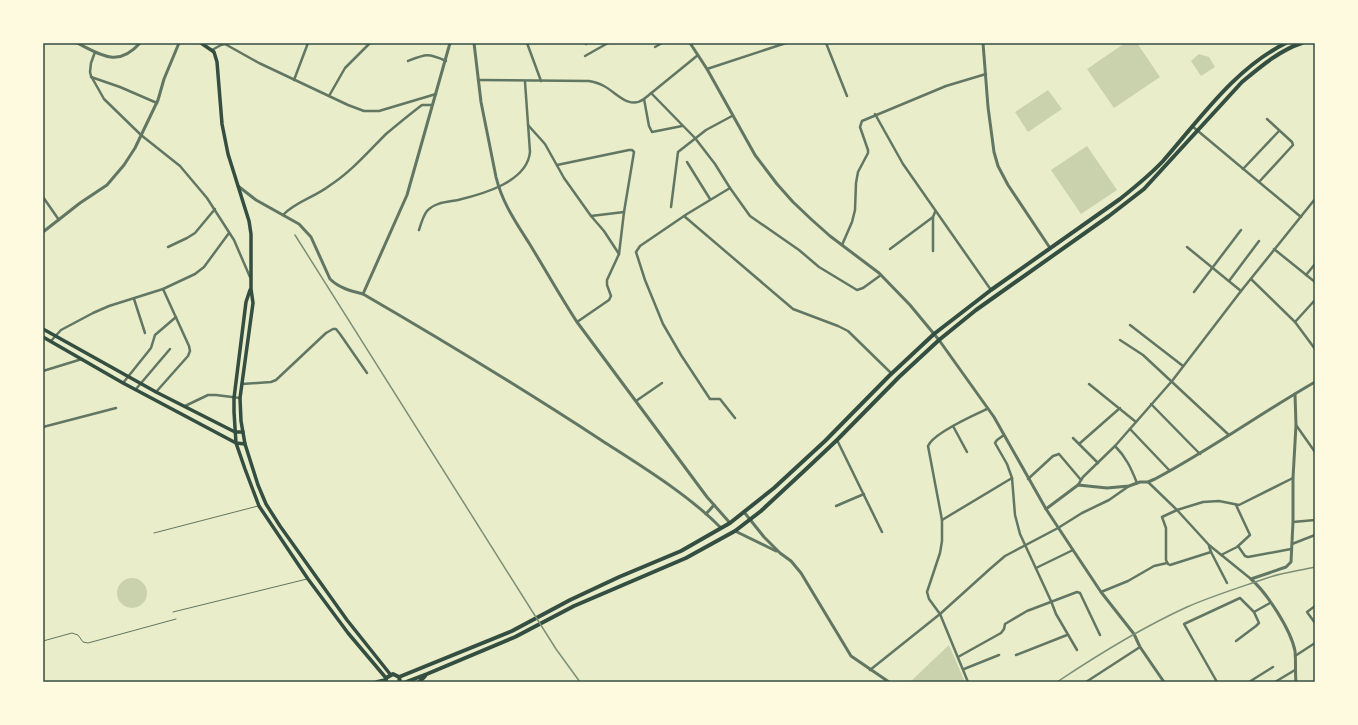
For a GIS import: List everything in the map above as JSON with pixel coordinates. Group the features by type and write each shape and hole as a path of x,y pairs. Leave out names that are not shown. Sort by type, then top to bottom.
{"highway":[{"path":"377,682 395,674 399,680 512,631 570,600 619,577 681,551 730,523 774,488 825,441 934,334 991,290 1138,185 1163,161 1192,126 1238,77 1265,55 1286,43"},
{"path":"406,682 515,637 574,606 686,558 735,531 750,520 837,440 899,377 940,340 976,310 1144,189 1242,82 1256,70 1296,45 1302,43"},
{"path":"419,682 427,674"}],"main road":[{"path":"201,43 212,50 217,62 222,124 228,154 251,234 251,289 253,303 240,398 245,444 258,485 266,504 387,678"},
{"path":"251,289 246,302 234,398 236,443 259,506 308,579 348,634 387,678"},
{"path":"43,329 156,392 235,432 243,432"},
{"path":"43,337 123,383 236,443 245,444"}],"street":[{"path":"77,43 95,52 116,58 132,52 140,43"},
{"path":"43,232 80,203 108,186 130,157 157,103 164,79 179,43"},
{"path":"294,80 308,43"},
{"path":"329,96 345,68 370,43"},
{"path":"363,294 407,195 450,43"},
{"path":"474,43 481,102 499,187 509,211 577,322 714,504 730,523"},
{"path":"527,43 541,81"},
{"path":"585,56 608,43"},
{"path":"655,47 662,43"},
{"path":"690,43 707,69 755,155 777,184 812,220 881,275 910,305 940,340 994,417 1028,479 1072,550 1101,592 1134,634 1140,648 1164,682"},
{"path":"707,69 778,44 786,43"},
{"path":"826,43 847,96"},
{"path":"983,43 988,107 994,152 998,166 1008,185 1050,248"},
{"path":"212,50 225,44 294,80 364,110 379,111 436,94"},
{"path":"95,52 90,67 91,76 108,104 141,135 180,166 207,198 234,240 251,279"},
{"path":"408,61 428,54 446,61"},
{"path":"478,80 525,82 589,81 605,86 630,103 636,103 644,99 698,55"},
{"path":"842,245 852,222 855,210 858,172 868,153 860,127 862,121 875,114 946,86 986,74"},
{"path":"91,76 157,103"},
{"path":"419,230 424,215 431,207 442,203 471,197 499,187 520,174 526,166 529,160 530,152 525,82"},
{"path":"651,93 695,138 715,164 744,208 757,221 799,250 818,267 857,290 863,288 881,275"},
{"path":"644,99 649,126 652,132 683,126"},
{"path":"283,215 289,208 330,186 369,152 386,134 422,105 433,105"},
{"path":"875,114 903,164 924,193 935,212 991,290"},
{"path":"671,207 677,155 681,149 706,130 732,116"},
{"path":"1259,182 1293,145 1292,142 1267,119"},
{"path":"528,124 545,144 564,178 591,216 604,231 619,254"},
{"path":"1192,126 1301,217"},
{"path":"1243,168 1279,131"},
{"path":"557,165 632,150 634,157 624,212 622,240 619,254 607,280 611,298 577,322"},
{"path":"687,162 710,199"},
{"path":"237,184 256,200 299,224 311,237 330,279 342,288 363,294 530,393 695,504 721,528"},
{"path":"730,188 684,216 640,246 636,252 645,280 663,324 681,355 710,400 721,400 735,418"},
{"path":"43,197 59,220"},
{"path":"1046,509 1078,485 1081,480 1130,430 1172,381 1274,249 1315,199"},
{"path":"168,247 194,233 215,209"},
{"path":"591,216 624,212"},
{"path":"933,251 933,217 935,212"},
{"path":"684,216 793,309 848,331 892,374"},
{"path":"890,249 933,217"},
{"path":"1194,292 1241,230"},
{"path":"51,341 65,328 93,313 163,289 201,270 230,233"},
{"path":"1229,281 1259,241"},
{"path":"1187,247 1241,291"},
{"path":"1274,249 1315,282"},
{"path":"1306,275 1315,264"},
{"path":"1251,279 1295,322 1315,349"},
{"path":"156,392 189,354 189,346 163,289"},
{"path":"134,299 145,333"},
{"path":"1295,322 1315,300"},
{"path":"123,383 127,376 151,348 155,335 176,317"},
{"path":"1130,325 1184,366"},
{"path":"241,384 271,382 276,380 326,333 333,329 336,329 340,334 367,373"},
{"path":"1120,340 1143,355 1229,435"},
{"path":"136,389 170,349"},
{"path":"43,371 83,359"},
{"path":"870,670 940,614 998,562 1082,513 1109,500 1129,486 1155,479 1201,454 1315,382"},
{"path":"636,401 662,383"},
{"path":"1089,384 1136,422"},
{"path":"1251,579 1289,565 1291,562 1296,425 1295,394"},
{"path":"185,406 208,395 240,398"},
{"path":"1151,404 1201,454"},
{"path":"43,427 116,408"},
{"path":"1079,444 1120,408"},
{"path":"968,682 964,669 940,614 929,599 927,592 940,553 942,541 942,520 928,446 931,440 953,426 988,409"},
{"path":"1296,425 1315,452"},
{"path":"953,426 967,452"},
{"path":"1130,430 1170,471"},
{"path":"1004,435 995,443 1007,464 1012,478 1015,515 1018,526 1025,546 1056,614 1076,650"},
{"path":"1073,438 1098,463"},
{"path":"837,440 882,532"},
{"path":"1116,446 1130,465 1136,483"},
{"path":"1028,479 1053,456 1059,454 1081,480"},
{"path":"942,520 1012,478"},
{"path":"1167,563 1166,532 1162,518 1177,510 1203,502 1214,501 1240,505 1293,478"},
{"path":"1148,482 1177,510 1209,545 1251,579 1270,603 1289,633 1295,656 1296,682"},
{"path":"1078,485 1107,488 1129,486"},
{"path":"836,506 864,494"},
{"path":"706,514 714,504"},
{"path":"1221,555 1238,546 1250,535 1236,505"},
{"path":"744,512 758,530 780,553"},
{"path":"1293,522 1315,520"},
{"path":"735,531 780,553 791,561 801,573 851,656 889,682"},
{"path":"1292,544 1315,535"},
{"path":"1209,545 1210,552 1227,583"},
{"path":"1238,546 1244,556 1248,557 1266,552 1292,549"},
{"path":"1036,568 1072,550"},
{"path":"1101,592 1128,581 1154,566 1167,563 1170,565 1210,552"},
{"path":"958,657 1001,633 1004,630 1005,624 1027,611 1079,592 1100,634"},
{"path":"1217,682 1184,624 1240,598 1254,612 1258,624 1236,641"},
{"path":"1254,612 1270,603"},
{"path":"1315,606 1307,612 1315,623"},
{"path":"1016,655 1067,635"},
{"path":"1295,656 1315,643"},
{"path":"1086,682 1140,648"},
{"path":"964,669 999,655"},
{"path":"1249,682 1273,667"},
{"path":"1276,682 1295,670"}],"lane":[{"path":"154,533 259,506"},
{"path":"173,612 317,577"},
{"path":"43,641 72,633 78,635 83,642 88,643 176,619"}],"green space":[{"path":"1125,43 1137,43 1160,77 1114,108 1087,69"},
{"path":"1199,54 1209,57 1215,67 1201,76 1191,61"},
{"path":"1048,90 1062,109 1028,132 1015,112"},
{"path":"1087,146 1117,190 1081,214 1051,170"},
{"path":"132,578 138,579 146,587 146,599 138,607 132,608 126,607 118,599 117,593 118,587 126,579"},
{"path":"949,645 965,682 910,682"}],"railway":[{"path":"295,235 556,649 580,682"},
{"path":"1057,682 1120,642 1187,607 1270,577 1315,567"}]}
